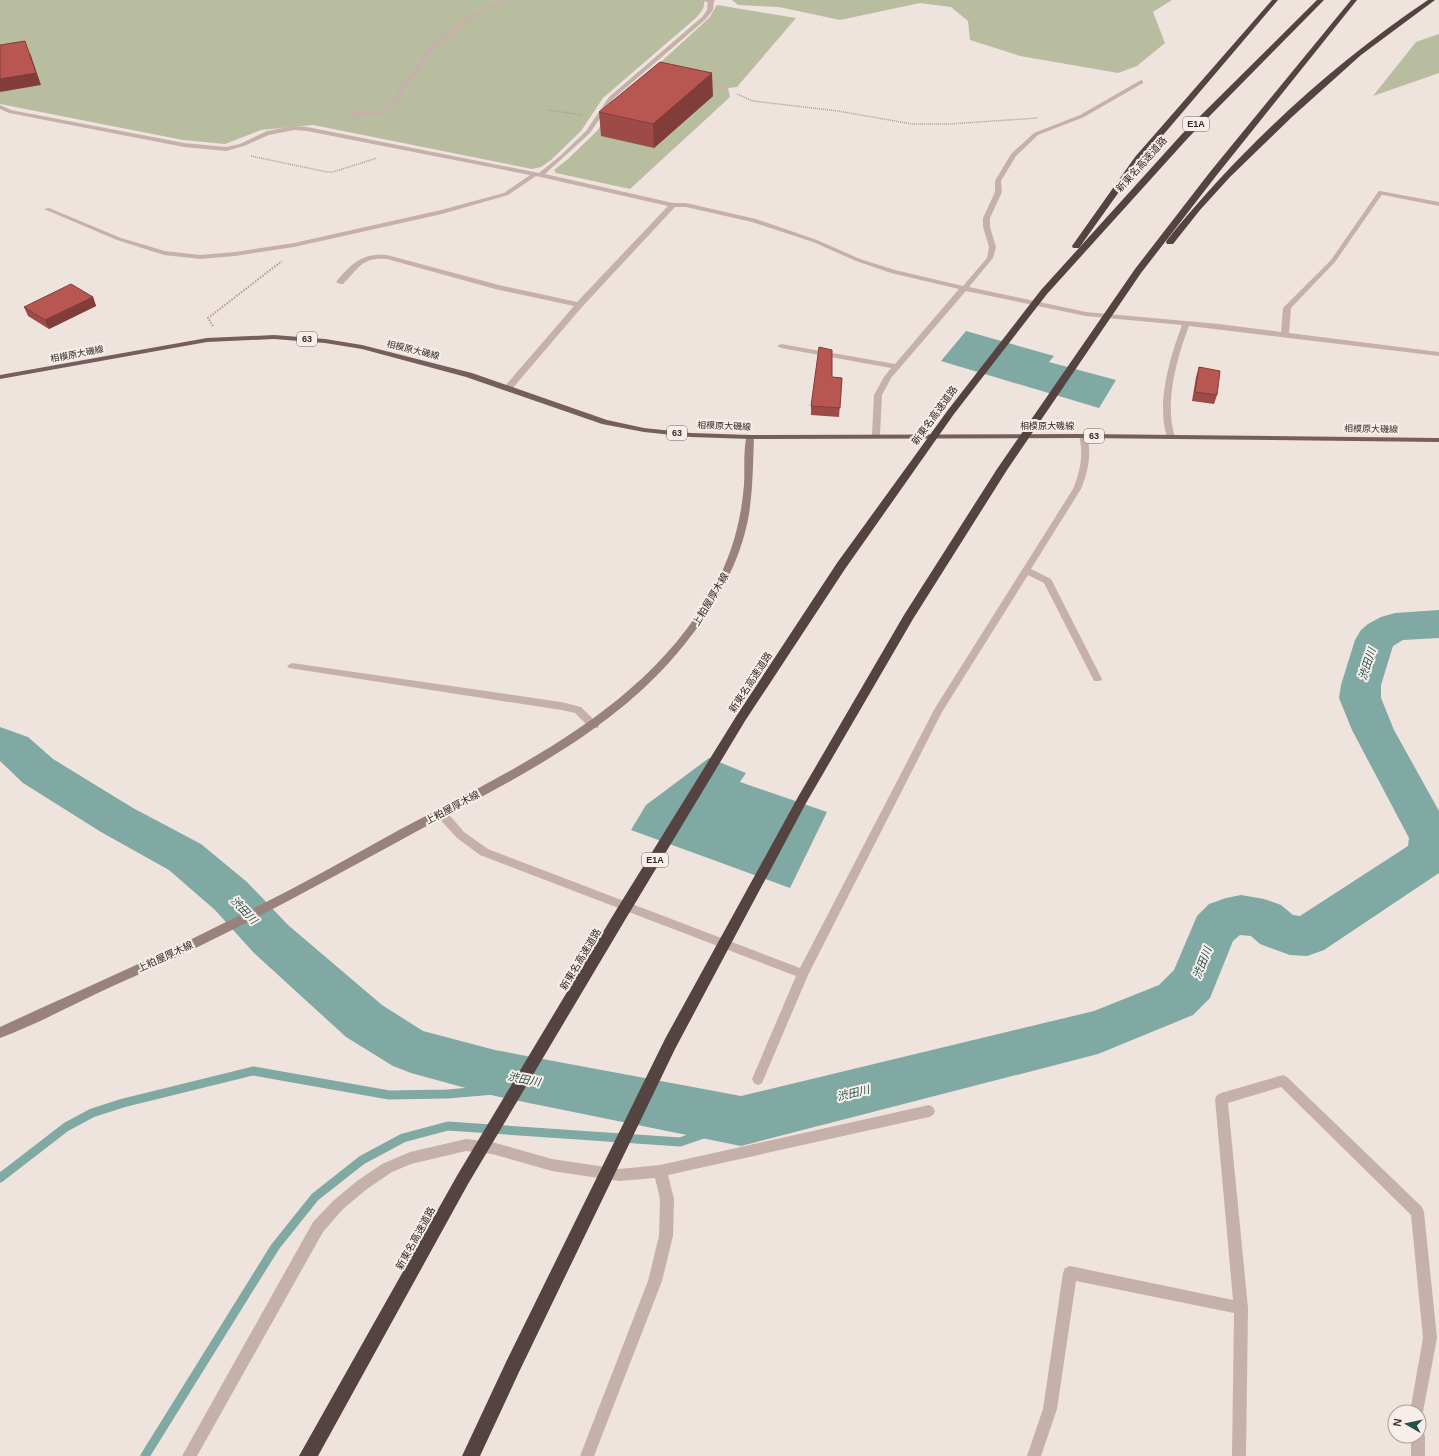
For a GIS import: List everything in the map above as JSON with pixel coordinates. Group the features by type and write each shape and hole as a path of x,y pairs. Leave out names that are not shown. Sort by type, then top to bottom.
{"highway":[{"path":"1075,254 1138,159 1275,0"},
{"name":"新東名高速道路","path":"308,1456 463,1179 616,923 741,718 841,566 951,412 1075,254 1185,136 1321,0"},
{"path":"1142,272 1175,221 1239,140 1354,0"},
{"path":"471,1456 513,1366 670,1044 802,800 913,611 1002,469 1094,334 1142,272 1205,199 1268,134 1358,54 1387,31 1432,0"}],"main road":[{"name":"相模原大磯線","path":"0,377 221,339 274,337 325,341 362,347 439,367 508,388 586,416 644,430 691,435 750,437 876,435 1083,436 1439,440"},
{"name":"上粕屋厚木線","path":"0,1033 227,927 274,903 518,771 594,724 652,676 671,654 701,615 730,565 743,523 749,471 750,437"}],"street":[{"path":"351,118 358,113 377,115 395,99 428,54 462,22 505,0"},
{"path":"47,209 119,239 164,253 200,257 235,254 294,244 442,212 506,194 562,157 588,132 610,98 704,18 710,10 712,1 701,0"},
{"path":"634,78 645,77"},
{"path":"692,79 726,88"},
{"path":"876,435 878,395 896,367 990,258 993,250 993,242 986,228 987,215 998,194 998,181 1013,155 1036,134 1082,116 1141,82"},
{"path":"0,107 9,111 184,145 226,149 242,145 267,132 294,128 307,129 538,174 673,205 686,205 754,220 815,241 858,260 893,272 1052,308 1086,314 1219,326 1439,354"},
{"path":"1284,334 1287,308 1333,261 1380,193 1439,204"},
{"path":"508,388 579,305 673,205"},
{"path":"340,282 364,259 374,256 387,257 498,287 579,305"},
{"path":"1171,437 1166,425 1166,410 1175,353 1186,324"},
{"path":"794,349 799,341"},
{"path":"781,346 896,367"},
{"path":"758,1079 803,974 938,711 1077,489 1085,469 1086,449 1083,436"},
{"path":"1026,570 1048,581 1097,679"},
{"path":"292,666 561,706 578,710 594,724"},
{"path":"441,813 456,832 469,843 484,852 803,974"},
{"path":"1239,1456 1241,1308 1221,1099 1283,1081 1417,1212 1430,1338 1418,1404"},
{"path":"189,1456 318,1227 338,1205 362,1185 387,1168 416,1157 466,1145 492,1148 552,1165 619,1175 660,1172 929,1111"},
{"path":"587,1456 655,1281 661,1259 666,1236 667,1199 660,1172"},
{"path":"1034,1456 1050,1409 1070,1273 1241,1308"},
{"path":"1418,1444 1418,1456"}],"path":[{"path":"726,88 753,101 765,104 838,111 912,124 949,124 1041,118 1050,119 1061,124"},
{"path":"549,110 598,117"},
{"path":"226,149 227,151 327,172 334,172 375,159 397,147"},
{"path":"221,339 208,318 283,261"}],"green space":[{"path":"0,0 704,0 704,5 697,17 603,98 581,131 551,160 541,167 532,169 313,125 261,130 225,144 183,140 0,104"},
{"path":"732,0 1172,0 1153,12 1165,43 1137,66 1118,73 1020,56 970,40 968,21 951,7 920,3 840,20 779,7 738,5"},
{"path":"717,5 796,18 737,87 728,88 730,97 630,189 556,173 554,170 568,159 597,131 618,101 709,18"},
{"path":"1439,34 1439,73 1373,96 1416,42"}],"water":[{"path":"966,331 1054,356 1049,362 1116,380 1099,408 941,361"},
{"path":"709,758 746,773 740,782 827,812 790,888 631,830 646,805"}],"building":[{"path":"25,41 36,73 0,79 0,45"},
{"path":"660,62 712,73 653,124 599,112"},
{"path":"71,284 93,297 45,320 24,307"},
{"path":"819,347 832,350 832,377 842,378 840,408 811,406"},
{"path":"1199,367 1220,371 1217,395 1195,392"}],"waterway":[{"name":"渋田川","path":"0,743 13,748 38,771 117,820 185,857 231,896 271,939 364,1021 411,1050 495,1073 741,1121 1098,1032 1176,1000 1193,983 1214,930 1226,918 1241,915 1264,919 1277,930 1290,935 1307,936 1424,859 1430,849 1431,838 1373,730 1360,698 1361,685 1375,640 1382,634 1395,627 1439,624"},
{"path":"0,1178 66,1127 92,1113 123,1103 253,1071 389,1095 447,1094 554,1085"},
{"path":"145,1456 275,1247 315,1197 362,1160 403,1138 448,1126 680,1142 741,1121"}]}
